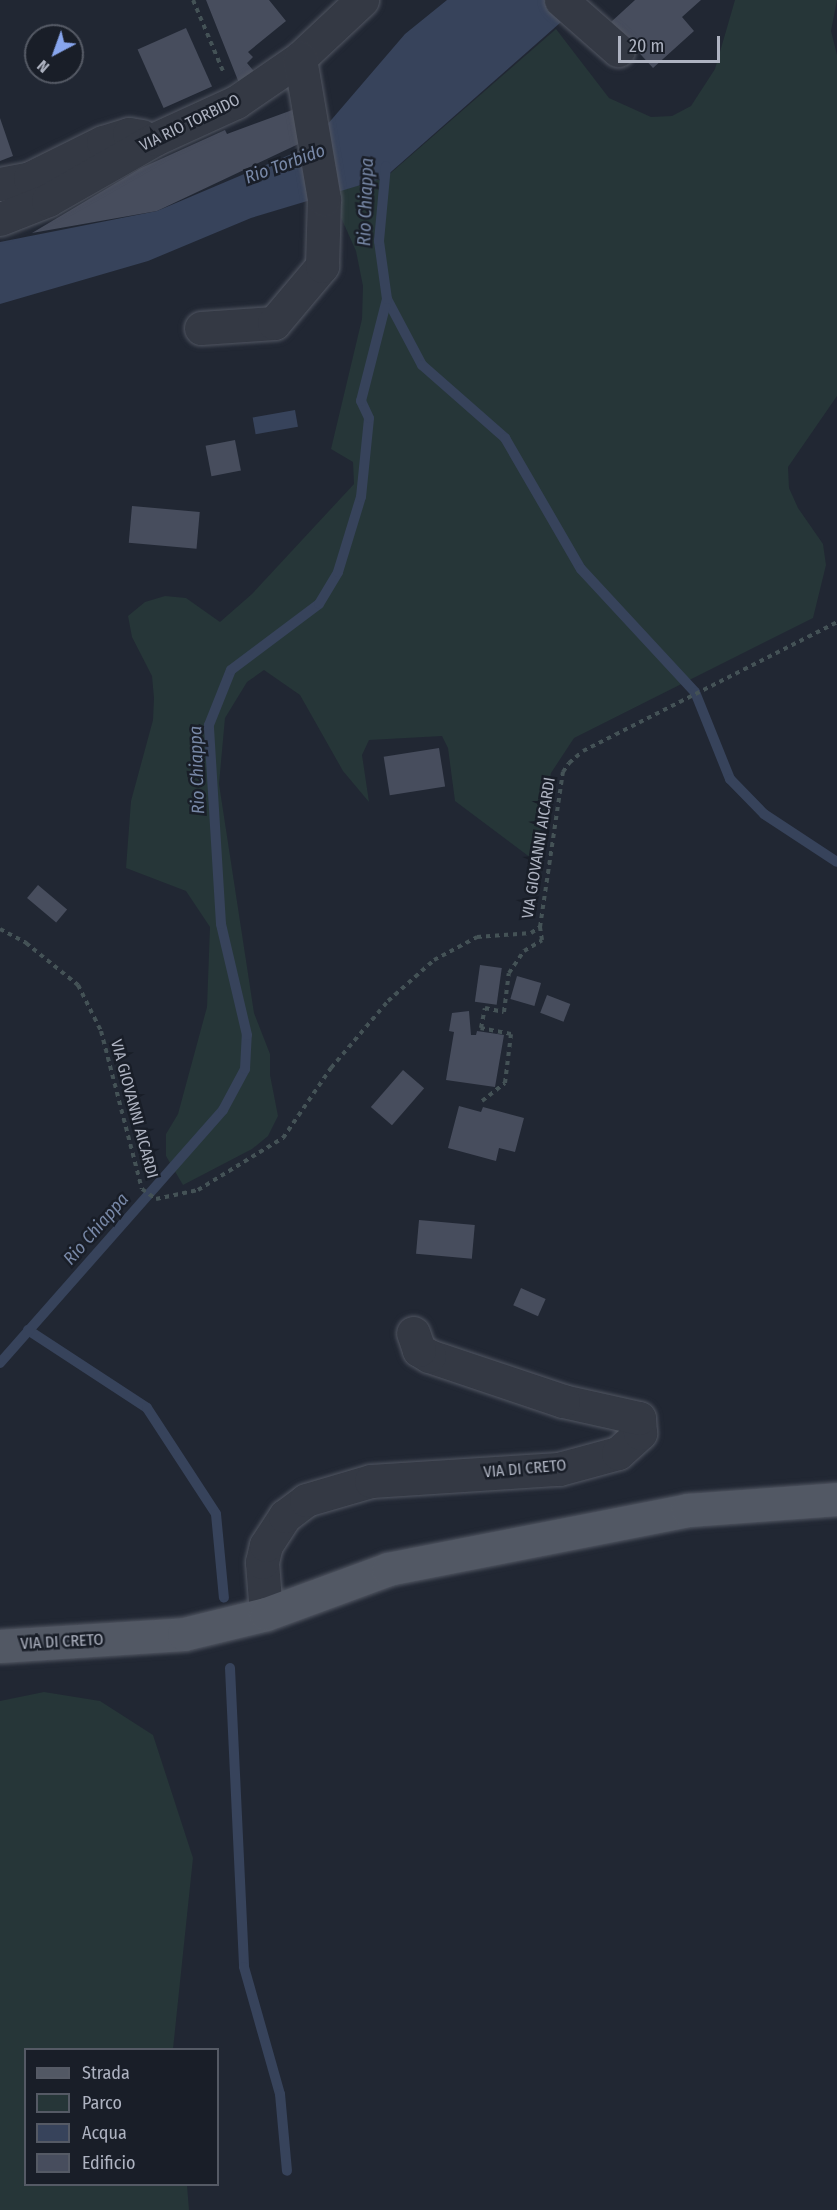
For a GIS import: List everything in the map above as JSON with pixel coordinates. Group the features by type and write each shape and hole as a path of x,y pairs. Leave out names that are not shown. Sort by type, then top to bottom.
{"main road":[{"name":"VIA DI CRETO","path":"0,1646 184,1634 266,1614 400,1566 688,1510 837,1499"}],"street":[{"name":"VIA RIO TORBIDO","path":"0,219 48,200 155,139 236,102 300,58 362,0"},
{"path":"569,9 618,50"},
{"path":"201,328 274,323 322,266 324,199 300,58"},
{"path":"0,184 30,178 120,137 155,139"},
{"name":"VIA DI CRETO","path":"266,1614 262,1562 266,1545 285,1516 306,1500 371,1481 559,1469 618,1453 640,1433 639,1418 563,1401 429,1356 419,1350 413,1333"}],"path":[{"path":"192,0 236,102"},
{"name":"VIA GIOVANNI AICARDI","path":"0,929 26,943 78,985 101,1031 142,1189 156,1199 198,1190 283,1138 330,1068 380,1009 434,960 477,937 531,933 540,927 563,772 569,763 583,751 837,622"},
{"path":"482,1101 505,1083 511,1034 481,1028 485,1008 504,1011 509,974 524,951 542,940 540,927"}],"green space":[{"path":"735,0 837,0 831,31 837,55 837,396 788,467 789,488 798,508 823,544 826,565 813,618 574,738 551,773 535,861 455,801 448,748 442,736 369,740 362,755 369,802 343,771 300,695 264,670 247,682 225,718 219,784 254,1013 270,1054 270,1075 278,1116 268,1136 252,1149 183,1185 166,1156 166,1134 178,1114 207,1007 210,927 186,891 126,868 131,801 153,720 154,698 152,676 132,637 128,616 145,602 165,596 186,598 220,622 252,594 354,484 353,462 331,449 362,319 363,286 356,251 330,193 385,178 556,29 609,98 651,117 672,116 691,106 715,69"},
{"path":"44,1692 100,1701 153,1735 193,1858 173,2048 24,2048 24,2186 187,2186 189,2210 0,2210 0,1701"}],"water":[{"name":"Rio Torbido","path":"447,0 586,0 384,178 251,218 148,261 0,304 0,242 157,211 308,147 405,34"},
{"path":"295,410 298,427 256,434 253,417"}],"building":[{"path":"206,0 269,0 286,21 248,52 253,57 247,63 257,75 241,88"},
{"path":"635,0 701,0 682,17 694,31 653,68 611,22"},
{"path":"186,28 212,86 164,108 138,50"},
{"path":"295,109 307,140 157,211 32,233 141,168 225,130 227,134"},
{"path":"0,118 13,156 0,161"},
{"path":"235,440 241,470 211,476 206,446"},
{"path":"132,506 200,512 197,549 129,543"},
{"path":"439,748 445,787 390,795 384,757"},
{"path":"38,885 67,909 56,922 27,898"},
{"path":"480,965 502,968 497,1005 475,1002"},
{"path":"517,976 541,983 534,1006 510,999"},
{"path":"547,995 570,1004 564,1022 540,1013"},
{"path":"469,1011 471,1035 476,1035 477,1031 504,1035 495,1087 446,1080 454,1032 449,1031 452,1013"},
{"path":"403,1070 424,1088 392,1125 371,1107"},
{"path":"459,1106 481,1112 483,1107 524,1118 515,1152 499,1148 496,1161 448,1148"},
{"path":"419,1220 475,1225 472,1259 416,1254"},
{"path":"521,1288 546,1299 538,1316 513,1305"}],"waterway":[{"name":"Rio Chiappa","path":"0,1363 223,1110 245,1069 247,1035 221,924 209,725 231,670 319,604 338,572 361,497 369,418 361,401 387,299 379,241 386,166"},
{"path":"387,299 422,365 505,438 581,569 695,692 730,779 764,814 837,862"},
{"path":"28,1330 147,1408 216,1514 224,1598"},
{"path":"230,1668 244,1967 280,2094 287,2171"}]}
